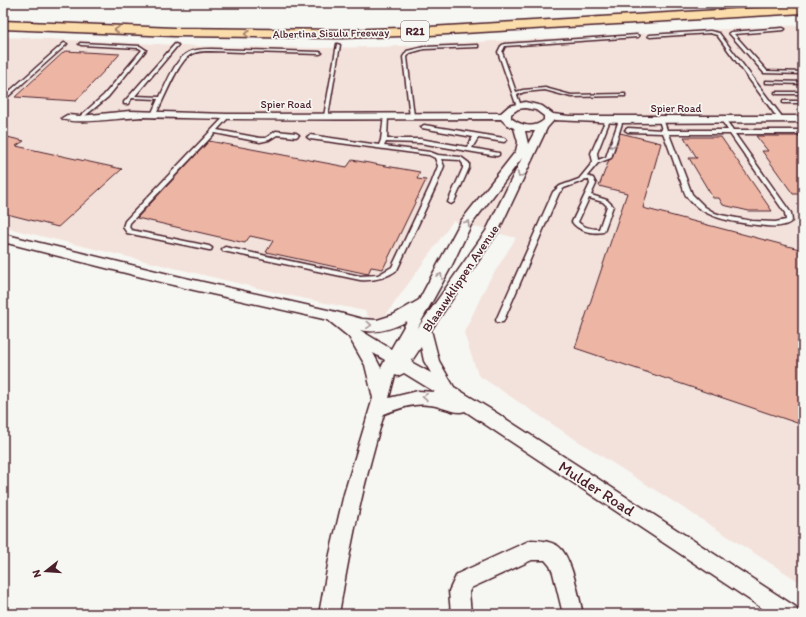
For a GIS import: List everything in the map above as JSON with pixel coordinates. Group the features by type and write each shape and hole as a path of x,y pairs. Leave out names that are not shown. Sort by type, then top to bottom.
{"highway":[{"name":"Albertina Sisulu Freeway","path":"247,21 324,23 426,22 774,3"},
{"name":"Albertina Sisulu Freeway","path":"3,24 174,32 341,34 438,30 803,9"}],"street":[{"path":"542,127 530,129 518,127 509,122 505,116 508,110 519,106 538,108 550,117"},
{"name":"Spier Road","path":"67,118 80,119 130,114 153,116 227,117 505,116"},
{"name":"Spier Road","path":"550,117 608,120 803,119"},
{"name":"Blaauwklippen Avenue","path":"398,361 424,330 492,232 542,127 549,121 550,117"},
{"name":"Blaauwklippen Avenue","path":"329,614 338,556 351,498 388,378 394,374 398,361 426,301 465,224 521,152 524,146 524,140 518,127"},
{"path":"478,207 501,215"},
{"path":"3,238 185,283 371,326 396,320 426,301"},
{"path":"449,258 470,264"},
{"name":"Mulder Road","path":"332,316 354,333 489,417 789,614"},
{"path":"424,330 428,351 432,361 450,393"},
{"path":"354,333 372,364 379,404 420,396 445,400 489,417"},
{"path":"461,614 459,591 464,581 531,550 542,550 553,554 560,566 573,614"}],"lane":[{"path":"783,29 731,33 766,72 803,72"},
{"path":"650,36 710,32 718,34 781,119"},
{"path":"519,106 500,52 502,47 636,36"},
{"path":"3,100 65,44"},
{"path":"80,119 106,96 144,50 140,47 81,44"},
{"path":"126,103 176,45"},
{"path":"326,116 338,46"},
{"path":"412,116 405,57 408,52 424,48 476,46"},
{"path":"153,116 180,65 186,56 193,52 206,50 320,53"},
{"path":"767,82 803,82"},
{"path":"515,94 523,91 545,89 571,96 623,95"},
{"path":"777,93 803,92"},
{"path":"131,97 162,98"},
{"path":"785,102 803,102"},
{"path":"381,147 384,140 386,116"},
{"path":"210,248 129,232 126,227 127,222 227,117"},
{"path":"596,162 594,153 608,120"},
{"path":"500,320 556,192 562,187 585,177 596,162 608,158 621,120"},
{"path":"661,120 689,195 698,205 712,214 731,219 776,225 786,224 789,221 788,213 722,120"},
{"path":"424,128 504,140"},
{"path":"628,130 666,132 803,132"},
{"path":"213,131 260,140 266,139 279,132 296,135"},
{"path":"469,149 476,136"},
{"path":"310,137 437,157 461,159 466,163 466,168 450,202"},
{"path":"384,140 420,141 497,154"},
{"path":"225,249 360,278 373,279 386,276 395,268 434,184 441,166 437,157"},
{"path":"585,177 593,181 575,222 581,227 597,232 601,231 610,206 605,201 587,196"}],"shaded area":[{"path":"803,25 803,584 567,434 478,375 464,333 487,284 516,238 453,221 386,315 370,320 365,311 287,295 3,227 3,37 201,46 317,48 382,47"}],"building":[{"path":"65,51 120,54 76,101 15,97"},
{"path":"620,133 661,143 643,208 803,250 803,425 575,348 627,193 599,186 609,160 612,158"},
{"path":"3,136 24,141 16,146 122,169 58,227 3,213"},
{"path":"756,136 803,136 803,194 793,194 762,151 768,151"},
{"path":"684,137 721,137 772,211 749,211 723,205 719,198 713,198 689,158 697,158"},
{"path":"209,141 347,167 352,160 420,172 417,179 426,180 383,269 371,267 368,274 266,252 273,241 250,236 245,243 137,218"}]}
